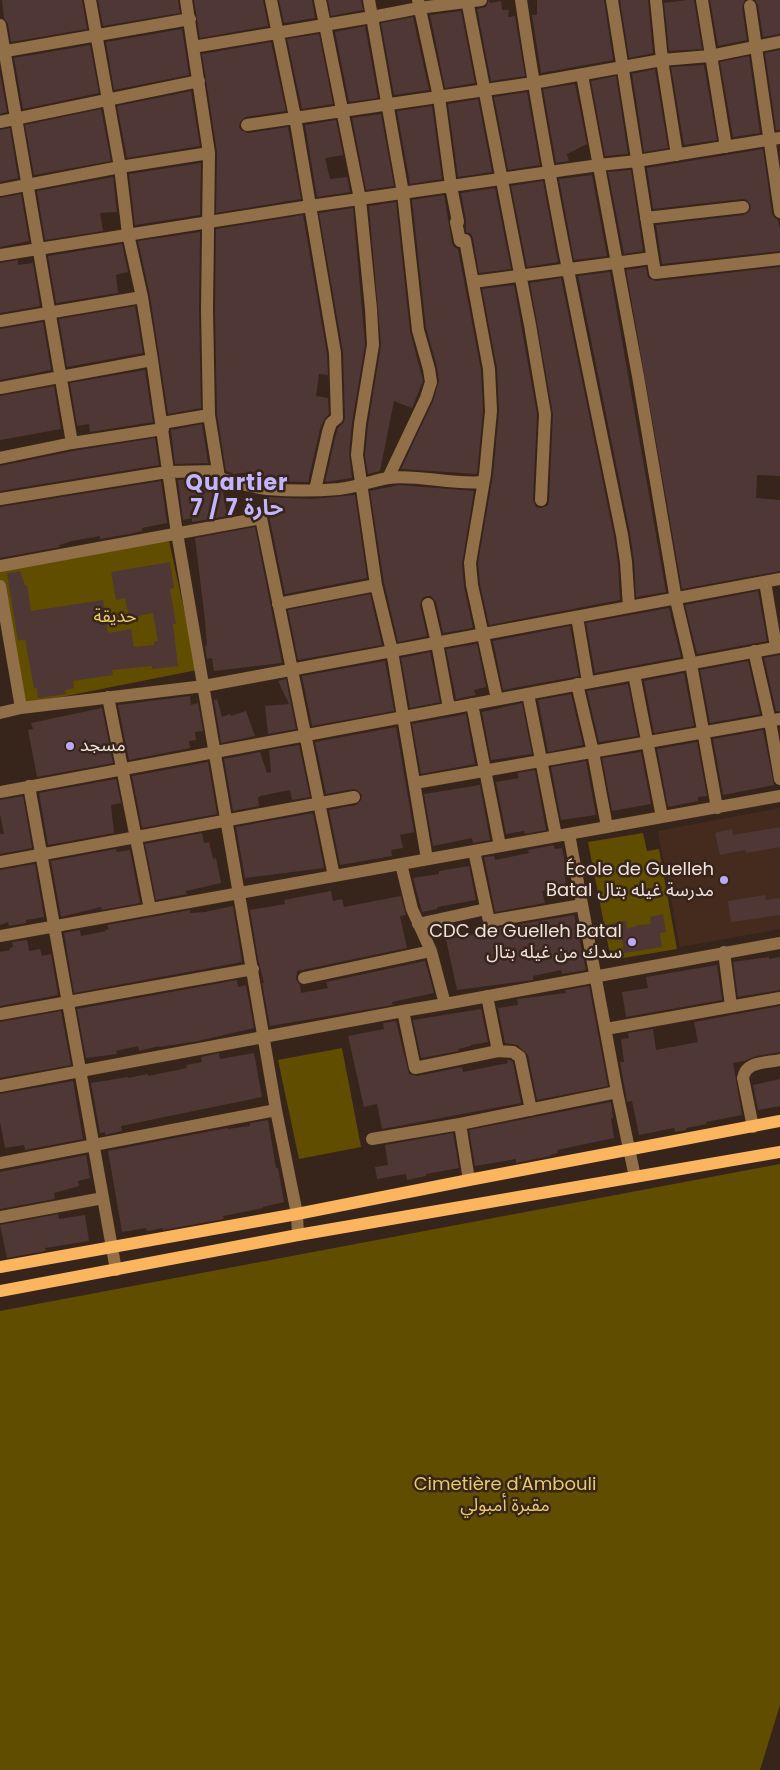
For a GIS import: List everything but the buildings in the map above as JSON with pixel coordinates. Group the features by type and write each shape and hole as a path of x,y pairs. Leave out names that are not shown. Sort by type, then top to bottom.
{"main road":[{"path":"0,1267 297,1214 780,1121"},
{"path":"0,1291 298,1234 780,1152"}],"street":[{"path":"90,0 120,167 128,234 142,297 177,533 276,1110 297,1214 298,1234"},
{"path":"186,0 209,153 207,223 209,415 219,478 267,489 315,490 339,489 388,478 468,484 483,482"},
{"path":"272,0 295,117 335,353 338,418 331,422 315,490"},
{"path":"320,0 360,199 373,345 357,455 376,585 392,651 427,859"},
{"path":"369,0 403,193 418,330 431,382 426,398 388,478"},
{"path":"192,46 325,26 372,17 419,4 481,0"},
{"path":"520,0 533,83 622,536 629,607"},
{"path":"612,0 655,272 780,259"},
{"path":"656,0 662,60 677,155"},
{"path":"702,0 726,147"},
{"path":"468,1 545,414 541,500"},
{"path":"419,4 439,97 450,186 460,241 465,240 489,369 491,411 483,482 470,563 472,585 497,699"},
{"path":"750,6 756,47 775,139 780,212"},
{"path":"2,52 190,19"},
{"path":"0,25 2,52 28,185 72,443"},
{"path":"247,126 295,117 484,91 662,60 710,56 780,42"},
{"path":"582,75 676,600 691,664 717,808"},
{"path":"0,122 198,81"},
{"path":"0,255 310,206 637,161 775,139"},
{"path":"0,190 120,167 209,153"},
{"path":"646,218 743,207"},
{"path":"472,282 652,258"},
{"path":"0,321 142,297"},
{"path":"0,388 152,360"},
{"path":"0,458 209,415"},
{"path":"0,499 167,472 218,471"},
{"path":"0,566 261,518 334,876"},
{"path":"0,713 21,708 204,686 780,580"},
{"path":"0,792 778,647 765,582"},
{"path":"278,604 376,585"},
{"path":"0,586 21,708"},
{"path":"428,604 438,643 449,708"},
{"path":"577,617 583,683 607,827"},
{"path":"754,651 775,720 780,779"},
{"path":"634,674 662,817"},
{"path":"528,694 541,761 582,905 628,1150 635,1177"},
{"path":"108,697 150,909"},
{"path":"472,704 500,846"},
{"path":"415,783 775,720"},
{"path":"29,786 116,1270"},
{"path":"0,936 780,796"},
{"path":"0,862 354,797"},
{"path":"474,851 489,921 582,905"},
{"path":"401,864 412,909 430,951 445,1004"},
{"path":"418,924 486,909"},
{"path":"0,1086 264,1036 780,943"},
{"path":"304,978 430,951"},
{"path":"724,952 731,1006"},
{"path":"0,1014 253,969"},
{"path":"487,996 498,1051"},
{"path":"606,1029 780,998"},
{"path":"403,1011 415,1068 498,1051 513,1052 520,1057 531,1110"},
{"path":"753,1127 743,1078 744,1071 749,1066 780,1060"},
{"path":"372,1139 460,1124 617,1092"},
{"path":"0,1160 94,1145 276,1110"},
{"path":"460,1124 469,1180"},
{"path":"0,1217 103,1198"}],"shaded area":[{"name":"École de Guelleh Batal مدرسة غيله بتال","path":"780,808 780,929 680,947 658,831"}],"green space":[{"name":"حديقة","path":"168,536 197,670 21,705 0,587 0,570"},
{"path":"643,833 647,851 659,849 677,949 611,960 588,842"},
{"path":"342,1048 361,1147 299,1159 278,1060"},
{"name":"Cimetière d'Ambouli مقبرة أمبولي","path":"780,1164 780,1705 760,1770 0,1770 0,1311"}],"place":[{"name":"مسجد","path":"70,746"},
{"name":"École de Guelleh Batal مدرسة غيله بتال","path":"724,880"},
{"name":"CDC de Guelleh Batal سدك من غيله بتال","path":"632,942"}],"district":[{"name":"Quartier 7 / حارة 7","path":"237,496"}]}
